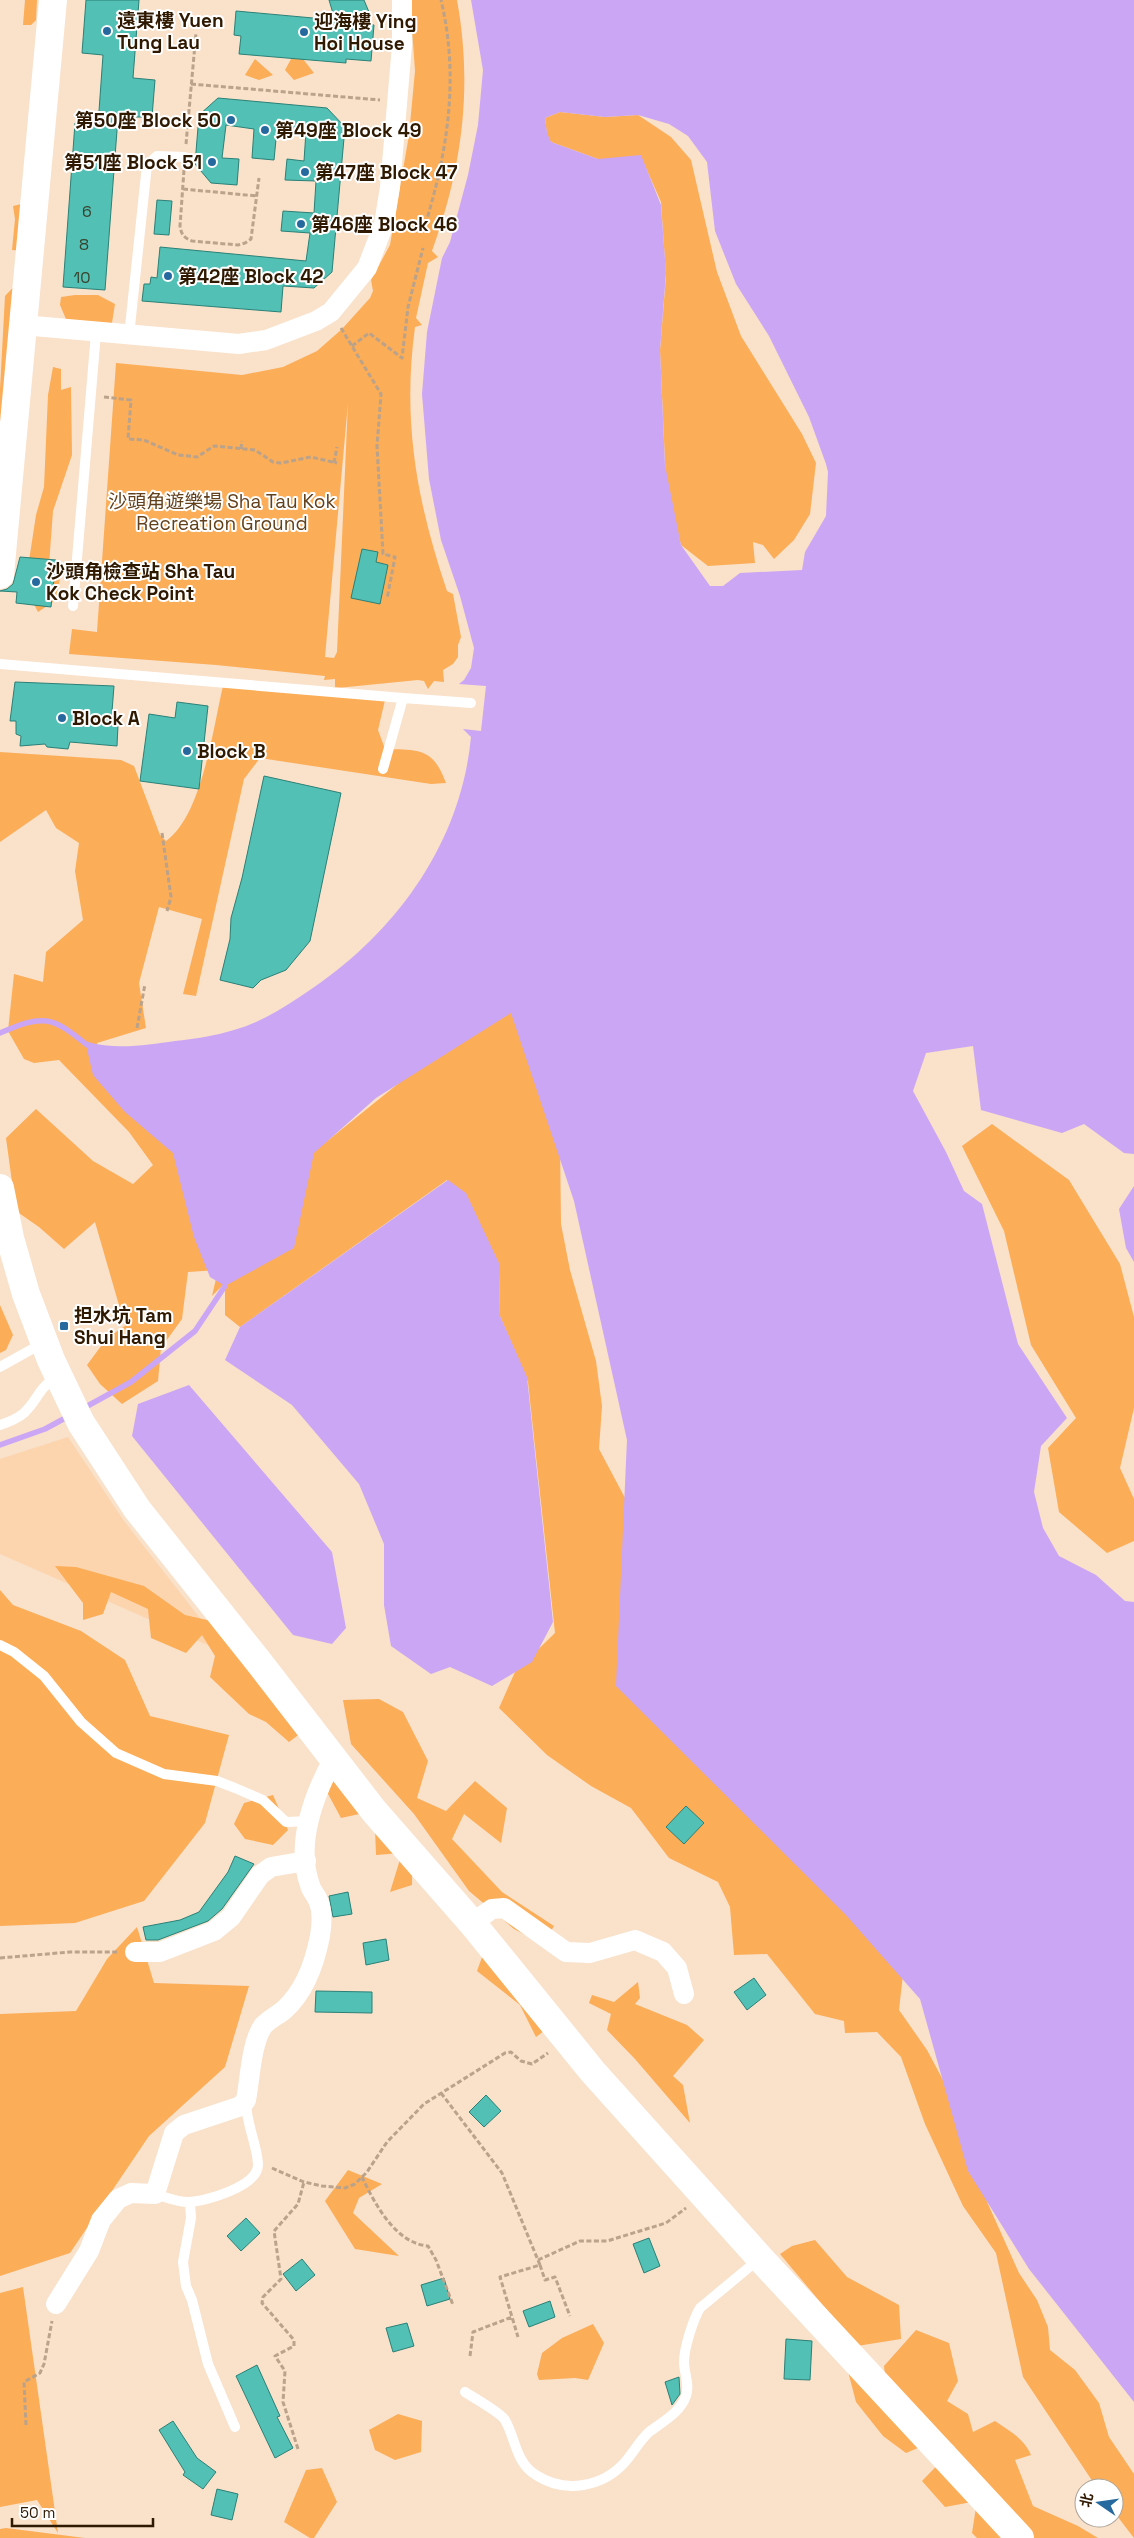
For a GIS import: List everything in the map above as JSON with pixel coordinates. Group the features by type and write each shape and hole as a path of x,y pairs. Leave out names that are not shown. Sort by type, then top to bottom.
{"main road":[{"path":"0,575 3,516 53,0"},
{"path":"0,1188 10,1238 23,1285 44,1342 81,1423 137,1509 334,1758 374,1812 472,1923 592,2072 760,2258 1020,2538"}],"street":[{"path":"22,325 129,336 239,344 266,340 316,321 331,312 356,284 367,268 384,224 402,44 402,0"},
{"path":"56,2304 88,2251 101,2220 118,2199 131,2194 155,2194 174,2133 184,2125 241,2106 246,2100 257,2039 264,2026 296,1997 309,1970 320,1936 322,1916 318,1900 310,1885 305,1842 309,1821 324,1776 334,1758"},
{"path":"135,1952 160,1952 214,1931 231,1917 260,1875 271,1867 306,1861"},
{"path":"472,1923 492,1909 504,1908 566,1952 590,1953 635,1940 663,1952 677,1968 684,1994"}],"lane":[{"path":"129,336 147,165 156,156 185,157"},
{"path":"73,606 96,333"},
{"path":"0,664 471,703"},
{"path":"383,769 403,698"},
{"path":"0,1366 44,1342"},
{"path":"0,1425 16,1419 25,1412 46,1383 63,1385"},
{"path":"0,1644 14,1652 44,1676 81,1722 116,1753 164,1774 217,1781 249,1793 263,1800 286,1822 309,1821"},
{"path":"155,2194 177,2201 190,2202 220,2196 238,2187 255,2175 258,2166 246,2112 246,2100"},
{"path":"190,2202 191,2218 183,2262 186,2286 192,2300 208,2364 235,2427"},
{"path":"465,2392 505,2418 520,2460 536,2475 559,2484 583,2486 608,2477 624,2463 648,2433 666,2422 686,2398 688,2390 684,2361 694,2318 700,2308 751,2268 760,2258"}],"path":[{"path":"384,224 423,232 437,187 446,146 451,79 442,0"},
{"path":"196,33 185,157 181,233 192,241 245,244 251,239 254,232 259,178"},
{"path":"191,84 384,100"},
{"path":"183,188 257,196"},
{"path":"352,346 368,333 402,358 408,307 423,248"},
{"path":"340,327 381,394 377,446 383,554 395,558 387,599"},
{"path":"90,396 131,400 128,439 144,440 178,455 197,457 214,446 260,452 273,462 293,461 311,457 336,463 337,448"},
{"path":"241,449 242,441"},
{"path":"162,833 171,897 167,911"},
{"path":"136,1028 145,984"},
{"path":"0,1958 70,1952 135,1952"},
{"path":"257,2162 304,2182 345,2188 355,2184 362,2177 387,2142 424,2104 505,2053 511,2052 526,2064 536,2064 550,2051"},
{"path":"441,2094 502,2173 545,2280 556,2277 570,2316"},
{"path":"362,2177 387,2222 420,2245 428,2246 436,2260 453,2305"},
{"path":"298,2449 283,2402 284,2371 275,2356 294,2346 294,2340 262,2302 263,2297 281,2279 274,2231 298,2204 304,2182"},
{"path":"538,2260 580,2241 608,2242 666,2223 677,2216 691,2202"},
{"path":"518,2337 500,2277 540,2265"},
{"path":"26,2425 24,2382 40,2373 44,2364 56,2304"},
{"path":"470,2356 474,2332 512,2317"}],"shaded area":[{"path":"471,0 1134,0 1134,1154 1124,1153 1084,1124 1062,1133 981,1110 973,1046 926,1053 913,1091 946,1152 964,1191 982,1204 1018,1344 1067,1418 1041,1446 1034,1492 1043,1528 1059,1556 1096,1575 1125,1601 1134,1602 1134,2402 1029,2269 968,2171 920,1999 845,1914 616,1686 627,1440 574,1201 511,1013 376,1098 314,1153 294,1248 225,1286 210,1277 194,1237 173,1153 125,1112 93,1075 87,1049 88,1042 109,1046 154,1044 219,1034 244,1027 281,1009 339,969 368,943 395,914 418,883 438,849 454,814 465,776 471,737 463,729 481,731 486,686 459,684 464,680 471,668 474,648 460,596 441,540 429,479 422,394 427,332 442,258 450,242 468,175 478,125 483,70","holes":["560,112 605,117 638,115 669,124 688,136 707,162 715,231 736,284 769,336 809,417 828,472 826,516 805,552 802,570 740,573 723,586 710,586 681,545 665,465 660,350 666,273 661,205 641,155 598,159 551,142 547,133 545,118"]},
{"path":"448,1180 466,1193 499,1263 500,1316 527,1377 553,1622 532,1662 492,1686 450,1667 431,1674 391,1646 384,1605 384,1544 359,1484 292,1405 225,1360 240,1327"},
{"path":"1134,1186 1134,1262 1126,1248 1119,1209"},
{"path":"189,1385 332,1552 346,1628 332,1644 293,1635 132,1436 138,1404"},
{"path":"68,1437 124,1521 228,1654 0,1554 0,1459"}],"green space":[{"path":"25,0 37,0 36,20 31,25 23,25"},
{"name":"沙頭角遊樂場 Sha Tau Kok Recreation Ground","path":"410,0 457,0 464,65 462,127 451,189 432,251 438,257 428,263 416,318 422,325 415,327 410,396 415,461 420,493 436,558 447,591 453,594 461,637 458,645 458,657 453,664 443,670 444,682 434,681 428,689 424,681 418,680 337,688 385,700 378,730 385,749 424,753 436,763 446,783 431,784 260,758 244,779 196,996 183,994 202,919 159,907 139,983 146,1028 97,1043 105,1070 310,1155 399,1083 462,1013 534,999 560,1143 561,1224 570,1270 596,1361 602,1406 599,1449 641,1528 905,1956 899,2010 927,2050 943,2080 988,2204 1019,2273 1037,2300 1048,2327 1050,2350 1075,2370 1099,2403 1109,2437 1134,2474 1134,2538 1124,2525 1124,2478 1090,2478 1023,2377 996,2253 963,2206 925,2124 901,2057 877,2032 845,2033 844,2021 815,2014 767,1954 734,1955 730,1907 718,1882 669,1858 631,1808 591,1786 547,1755 499,1708 515,1672 555,1633 528,1382 500,1316 499,1272 447,1180 240,1327 225,1315 225,1286 245,1263 212,1296 218,1270 188,1272 182,1319 161,1348 158,1381 122,1404 100,1384 87,1365 107,1338 125,1326 95,1222 64,1249 39,1227 16,1211 6,1138 36,1109 93,1161 133,1184 153,1165 129,1132 59,1060 34,1063 24,1059 8,1031 14,974 43,982 46,952 83,920 75,871 79,843 56,828 46,810 0,842 0,752 121,760 134,766 160,835 166,841 178,829 189,812 197,792 210,747 223,686 335,687 335,679 324,680 325,676 216,665 69,654 72,629 97,632 116,363 242,375 283,367 317,351 342,329 370,298 373,291 371,280 390,245 409,135 415,71","holes":["348,403 337,652 334,658 325,657"]},
{"path":"296,50 314,73 294,80 285,70"},
{"path":"255,59 273,75 259,80 245,75"},
{"path":"560,112 605,117 638,115 671,137 691,160 717,272 741,336 802,434 816,463 810,514 794,540 774,559 763,545 753,542 755,563 708,566 681,545 666,485 660,350 666,276 661,202 642,159 598,159 551,142 547,135 545,118"},
{"path":"30,202 24,251 12,250 15,219 13,206"},
{"path":"23,277 0,460 0,389 5,296"},
{"path":"98,295 115,304 111,329 69,326 60,305 61,297"},
{"path":"53,367 61,369 61,390 71,387 72,455 53,511 49,565 60,578 56,600 38,612 25,587 36,515 44,487 48,395"},
{"path":"992,1124 1069,1180 1120,1264 1134,1317 1134,1408 1120,1468 1134,1499 1134,1541 1107,1553 1059,1512 1048,1448 1076,1418 1031,1345 1004,1231 962,1146"},
{"path":"0,1305 13,1335 6,1350 0,1353"},
{"path":"55,1566 76,1567 144,1586 185,1615 220,1623 305,1730 289,1742 266,1722 249,1714 210,1677 215,1656 202,1635 186,1653 151,1638 148,1609 111,1592 103,1614 83,1620 83,1603"},
{"path":"0,1590 13,1605 81,1631 125,1660 150,1716 229,1735 205,1823 144,1901 75,1923 0,1926"},
{"path":"379,1699 403,1712 428,1761 417,1798 446,1811 475,1781 507,1808 501,1843 464,1814 452,1839 502,1892 554,1926 543,1944 514,1929 469,1891 414,1814 351,1744 343,1700"},
{"path":"351,1760 360,1771 358,1781 364,1813 341,1818 327,1792 334,1776"},
{"path":"273,1795 288,1830 273,1845 245,1839 234,1824 244,1803"},
{"path":"375,1828 412,1860 412,1885 390,1892 402,1853 376,1855"},
{"path":"137,1927 154,1983 249,1986 225,2067 149,2136 70,2253 0,2276 0,2014 76,2011 107,1959"},
{"path":"485,1949 560,2019 536,2037 520,2005 477,1971"},
{"path":"638,1982 640,1998 635,2004 687,2025 704,2040 673,2076 683,2085 690,2123 635,2059 607,2030 611,2014 589,2003 592,1995 614,2002"},
{"path":"348,2170 382,2184 359,2198 353,2213 399,2256 355,2249 325,2201"},
{"path":"815,2240 847,2277 899,2305 901,2339 857,2346 780,2254 792,2246"},
{"path":"23,2287 58,2533 37,2500 0,2507 0,2293"},
{"path":"593,2324 604,2343 588,2380 575,2378 539,2380 537,2374 542,2353 562,2338"},
{"path":"916,2330 949,2343 958,2381 947,2401 968,2414 973,2432 995,2421 1016,2435 1031,2455 1015,2460 1033,2506 1074,2524 1074,2528 1081,2528 1098,2538 977,2538 972,2533 977,2501 945,2507 922,2481 955,2447 944,2437 906,2453 883,2436 856,2402 844,2356 885,2376 884,2366"},
{"path":"398,2414 422,2421 421,2452 395,2460 375,2450 369,2430"},
{"path":"322,2468 337,2502 314,2538 310,2538 284,2522 306,2470"},
{"path":"6,2528 85,2538 0,2538 0,2529"}],"building":[{"path":"86,0 139,0 133,78 155,80 152,117 118,117 105,290 63,287 75,123 98,125 103,55 82,53"},
{"name":"迎海樓 Ying Hoi House","path":"329,0 364,0 369,12 368,24 374,25 371,61 346,59 346,63 239,54 241,36 234,35 236,11 335,20"},
{"path":"218,98 327,108 345,127 332,272 314,288 283,286 281,312 142,301 144,284 150,284 151,277 157,278 160,247 306,261 310,233 281,231 283,211 314,213 316,181 285,180 287,159 304,161 306,131 277,129 274,160 252,158 254,129 226,125 222,158 239,159 237,185 211,183 195,164 199,115"},
{"path":"157,200 172,201 169,235 154,234"},
{"path":"362,549 378,552 376,562 388,565 380,604 351,598"},
{"name":"沙頭角檢查站 Sha Tau Kok Check Point","path":"20,557 56,560 51,607 16,603 17,592 0,591 7,589 13,584"},
{"name":"Block A","path":"15,682 114,686 111,724 118,725 117,746 70,742 68,749 47,747 45,744 20,746 21,736 16,734 16,721 10,721"},
{"path":"177,702 208,706 199,789 140,781 149,714 175,718"},
{"path":"264,776 341,793 310,941 286,970 261,980 253,988 220,980 230,939 231,918 242,878"},
{"path":"686,1806 704,1823 684,1844 666,1827"},
{"path":"235,1856 254,1864 222,1909 208,1921 158,1940 146,1940 143,1927 180,1920 199,1912 228,1872"},
{"path":"348,1892 352,1914 333,1917 329,1896"},
{"path":"386,1939 389,1960 366,1965 363,1943"},
{"path":"754,1978 766,1995 747,2010 734,1992"},
{"path":"316,1991 372,1992 372,2013 315,2012"},
{"path":"486,2095 501,2111 484,2127 469,2112"},
{"path":"246,2218 260,2233 241,2251 227,2236"},
{"path":"649,2238 660,2266 644,2273 633,2244"},
{"path":"302,2259 315,2275 296,2291 283,2274"},
{"path":"444,2278 450,2299 427,2306 421,2285"},
{"path":"550,2301 555,2317 529,2327 523,2311"},
{"path":"407,2323 414,2346 393,2352 386,2328"},
{"path":"786,2339 812,2341 810,2380 784,2379"},
{"path":"257,2365 280,2416 277,2417 293,2448 275,2458 236,2376"},
{"path":"679,2377 680,2394 672,2405 665,2382"},
{"path":"173,2421 197,2458 216,2472 203,2489 183,2475 185,2472 159,2430"},
{"path":"217,2489 238,2494 232,2520 211,2515"}],"waterway":[{"path":"0,1033 27,1023 46,1021 65,1028 87,1045"},
{"path":"82,1409 131,1382 195,1331 225,1286"},
{"path":"0,1445 45,1429 69,1416"}],"place":[{"name":"遠東樓 Yuen Tung Lau","path":"107,31"},
{"name":"迎海樓 Ying Hoi House","path":"304,32"},
{"name":"第50座 Block 50","path":"231,120"},
{"name":"第49座 Block 49","path":"265,130"},
{"name":"第51座 Block 51","path":"212,162"},
{"name":"第47座 Block 47","path":"305,172"},
{"name":"第46座 Block 46","path":"301,224"},
{"name":"第42座 Block 42","path":"168,276"},
{"name":"沙頭角檢查站 Sha Tau Kok Check Point","path":"36,582"},
{"name":"Block A","path":"62,718"},
{"name":"Block B","path":"187,751"},
{"name":"担水坑 Tam Shui Hang","path":"64,1326"}]}
